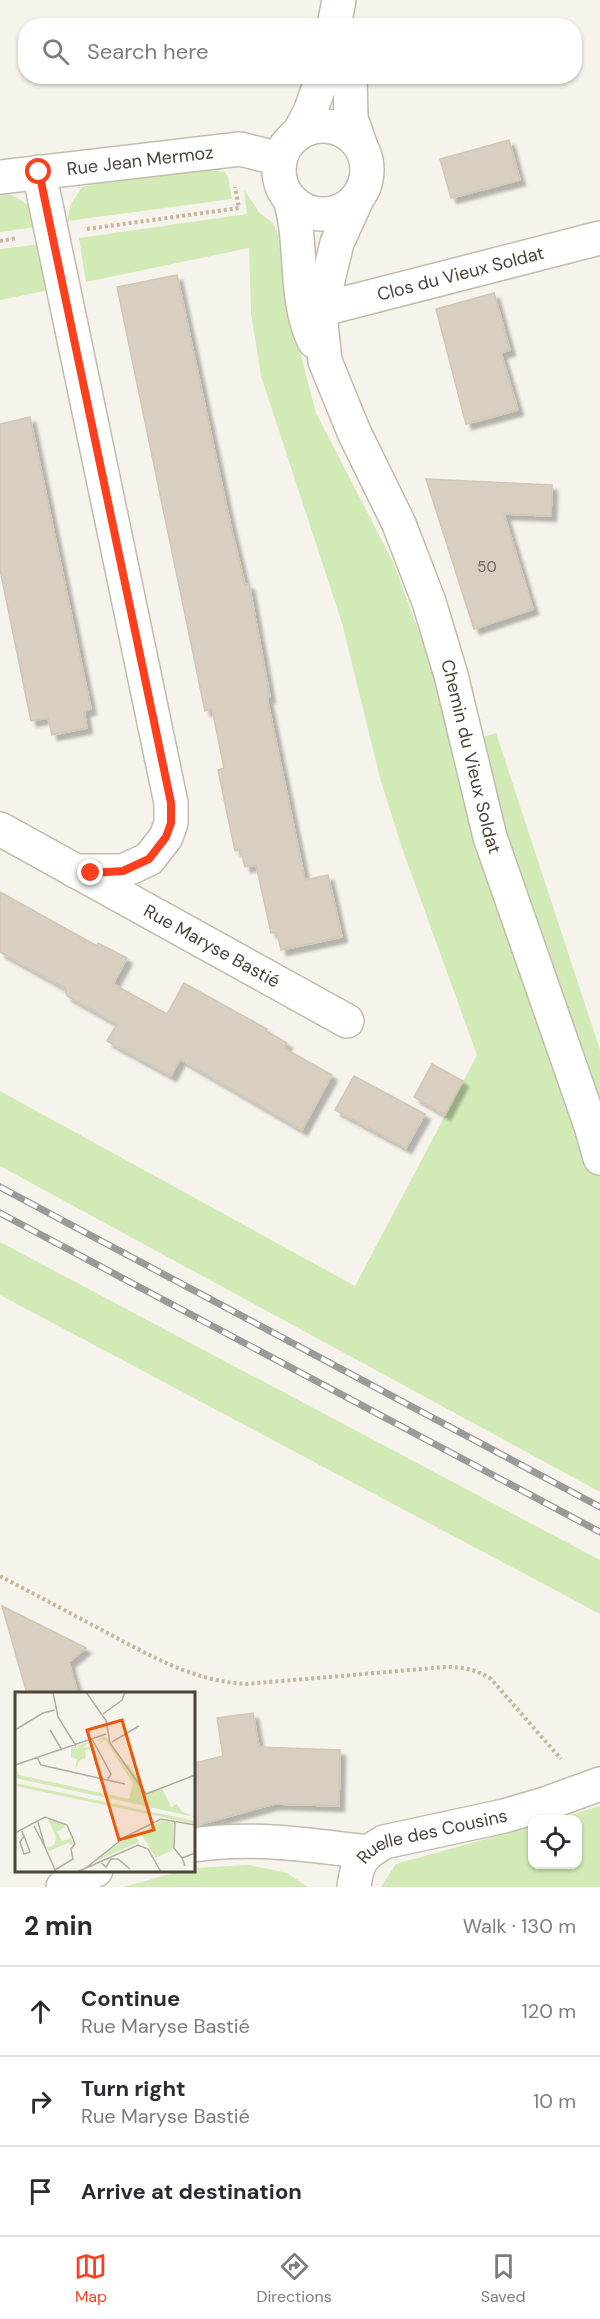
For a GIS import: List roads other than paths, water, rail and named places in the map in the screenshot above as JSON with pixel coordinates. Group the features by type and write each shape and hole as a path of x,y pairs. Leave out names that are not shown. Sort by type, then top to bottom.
{"street":[{"path":"336,18 339,0"},
{"path":"353,18 354,0"},
{"path":"299,133 320,84"},
{"path":"350,84 351,118 360,144 368,168 365,184 351,205 336,212 319,214 303,210 290,199 281,184 280,159 287,144 299,133 315,126 332,126 347,132 360,144"},
{"name":"Rue Jean Mermoz","path":"0,177 229,150 249,150 280,159"},
{"name":"Rue Maryse Bastié","path":"39,172 171,803 171,823 166,837 149,859 123,871 91,873 75,871"},
{"name":"Chemin du Vieux Soldat","path":"290,199 297,229 299,277 304,315 349,423 399,524 429,602 451,675 492,846 591,1126 600,1158"},
{"name":"Chemin du Vieux Soldat","path":"325,361 322,337 323,309 337,243 357,199"},
{"name":"Clos du Vieux Soldat","path":"323,309 600,238"},
{"name":"Rue Maryse Bastié","path":"0,829 347,1021"},
{"name":"Ruelle des Cousins","path":"354,1887 357,1866 367,1852 384,1842 504,1816 593,1787"},
{"path":"195,1845 236,1842 288,1844 367,1852"},
{"path":"63,1887 92,1872"}],"railway":[{"path":"0,1187 600,1507"},
{"path":"0,1213 600,1532"}]}
